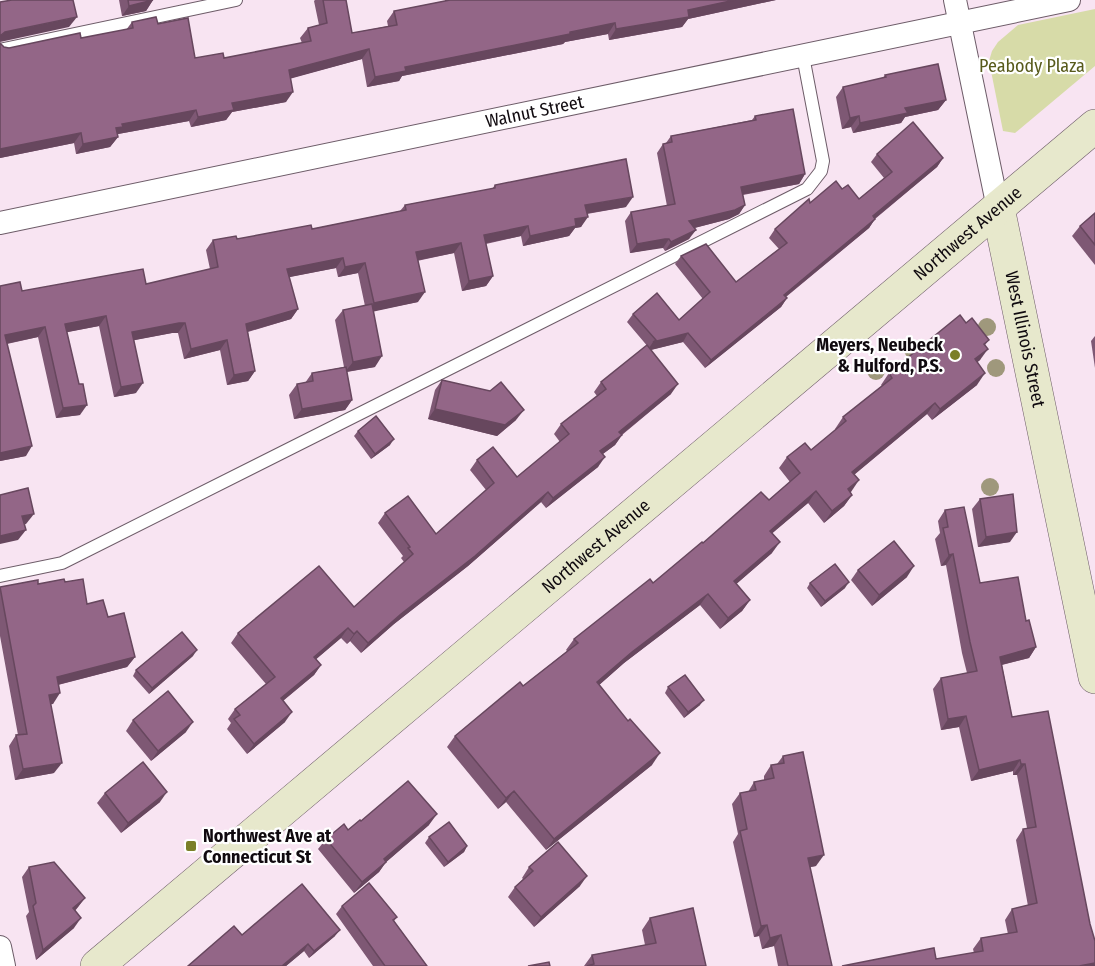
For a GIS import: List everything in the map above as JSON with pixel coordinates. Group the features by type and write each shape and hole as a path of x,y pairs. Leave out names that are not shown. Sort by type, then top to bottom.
{"street":[{"name":"West Illinois Street","path":"955,0 1095,678"},
{"name":"Walnut Street","path":"0,223 1069,0"},
{"name":"Northwest Avenue","path":"97,966 1095,126"},
{"path":"0,947 4,966"}],"lane":[{"path":"0,50 236,0"},
{"path":"0,576 62,563 807,189 821,171 824,160 803,56"}],"green space":[{"name":"Peabody Plaza","path":"1095,9 1095,66 1015,133 1003,131 989,61 998,42 1018,25"}],"building":[{"path":"73,0 77,17 5,32 0,36 0,2"},
{"path":"128,0 153,0 129,6"},
{"path":"323,0 346,0 352,33 397,25 394,11 450,0 735,0 688,10 689,17 616,29 615,23 405,67 406,71 375,77 369,49 289,70 293,92 232,103 234,110 198,117 196,110 122,124 123,127 116,128 118,137 83,144 81,133 0,149 0,43 9,48 80,33 81,38 133,28 132,22 156,17 158,24 188,18 195,58 223,53 224,58 311,41 308,28 327,23"},
{"path":"938,64 946,100 905,108 908,113 860,123 859,116 850,118 843,87"},
{"path":"793,109 805,174 741,187 745,205 735,210 689,221 696,230 671,242 665,239 637,244 631,212 675,204 663,144 672,142 671,136 756,120 755,116"},
{"path":"913,122 943,158 873,216 875,219 784,295 787,298 711,360 688,333 653,342 656,340 633,314 657,293 679,320 710,292 681,256 706,244 736,282 787,243 775,229 809,199 810,203 836,181 842,189 848,185 859,199 892,172 877,154"},
{"path":"626,159 633,197 585,205 588,217 575,219 576,226 530,236 528,226 484,235 493,276 469,281 461,243 416,252 425,292 374,303 365,263 345,267 343,258 287,269 298,309 246,324 255,371 234,375 227,340 191,349 185,323 179,323 132,332 143,383 121,387 106,316 65,324 79,384 83,384 87,405 63,408 45,327 5,335 32,446 0,453 0,286 20,282 22,291 143,269 146,284 218,267 213,240 236,236 237,239 311,225 312,229 406,210 405,205"},
{"path":"1095,213 1095,245 1080,226"},
{"path":"372,304 382,356 353,362 343,310"},
{"path":"960,315 966,323 972,318 989,340 984,344 988,349 975,359 985,373 940,409 935,403 852,472 859,480 848,489 852,495 832,511 816,491 770,531 780,542 734,581 750,600 728,618 708,594 597,682 628,721 630,719 660,753 554,839 514,791 506,798 455,736 520,682 523,686 578,643 574,639 650,579 653,583 761,492 769,500 800,473 787,457 805,443 811,450 846,421 843,417 892,378 889,373"},
{"path":"647,345 678,384 619,432 622,435 600,451 605,457 553,498 548,492 475,556 368,643 357,631 354,634 348,628 314,657 321,665 281,698 292,712 254,744 234,719 240,715 235,709 275,677 238,633 319,566 354,607 413,554 385,513 408,496 436,534 494,483 477,460 493,447 517,477 569,434 561,424 606,389 601,382"},
{"path":"346,367 352,400 302,409 297,384 313,381 312,373"},
{"path":"442,380 490,391 501,382 524,410 505,425 435,409"},
{"path":"376,416 394,439 375,454 358,431"},
{"path":"28,488 34,514 22,516 26,530 0,536 0,495"},
{"path":"1013,494 1017,532 986,537 980,499"},
{"path":"964,507 980,583 1018,577 1026,621 1029,620 1036,647 1000,657 1012,717 1048,711 1095,941 1095,963 1079,966 842,966 934,948 936,959 983,951 981,938 1017,932 1012,909 1037,903 1023,829 1036,827 1025,764 1021,764 1020,760 979,770 966,716 948,719 941,678 977,671 953,554 949,555 943,528 948,527 945,510"},
{"path":"894,541 914,566 879,595 858,570"},
{"path":"835,564 849,582 825,601 810,583"},
{"path":"64,579 65,582 83,579 87,604 103,600 108,617 124,613 135,657 57,677 60,693 49,695 62,763 23,769 16,735 27,734 0,587 38,580 38,584"},
{"path":"182,632 197,650 152,688 136,670"},
{"path":"685,675 704,700 688,712 668,687"},
{"path":"168,691 193,722 158,751 133,720"},
{"path":"803,752 824,855 808,858 832,966 788,966 781,935 770,938 767,925 761,926 740,831 747,829 740,793 756,790 754,782 774,778 771,765 784,763 783,756"},
{"path":"143,762 167,792 128,823 105,793"},
{"path":"408,781 437,814 384,859 386,862 362,882 326,839 344,824 348,830 361,821"},
{"path":"449,822 467,846 448,862 429,837"},
{"path":"558,842 587,876 541,917 515,887 533,871 529,867"},
{"path":"54,862 85,898 73,908 81,918 43,950 33,906 36,903 29,867"},
{"path":"369,883 397,917 393,920 427,966 385,966 342,906"},
{"path":"302,884 340,930 314,951 308,944 282,966 188,966 234,926 242,935"},
{"path":"693,908 706,966 587,966 594,964 592,955 656,943 650,918"},
{"path":"549,962 550,966 528,966"}],"place":[{"name":"Meyers, Neubeck & Hulford, P.S.","path":"955,355"},
{"name":"Northwest Ave at Connecticut St","path":"191,846"}]}
